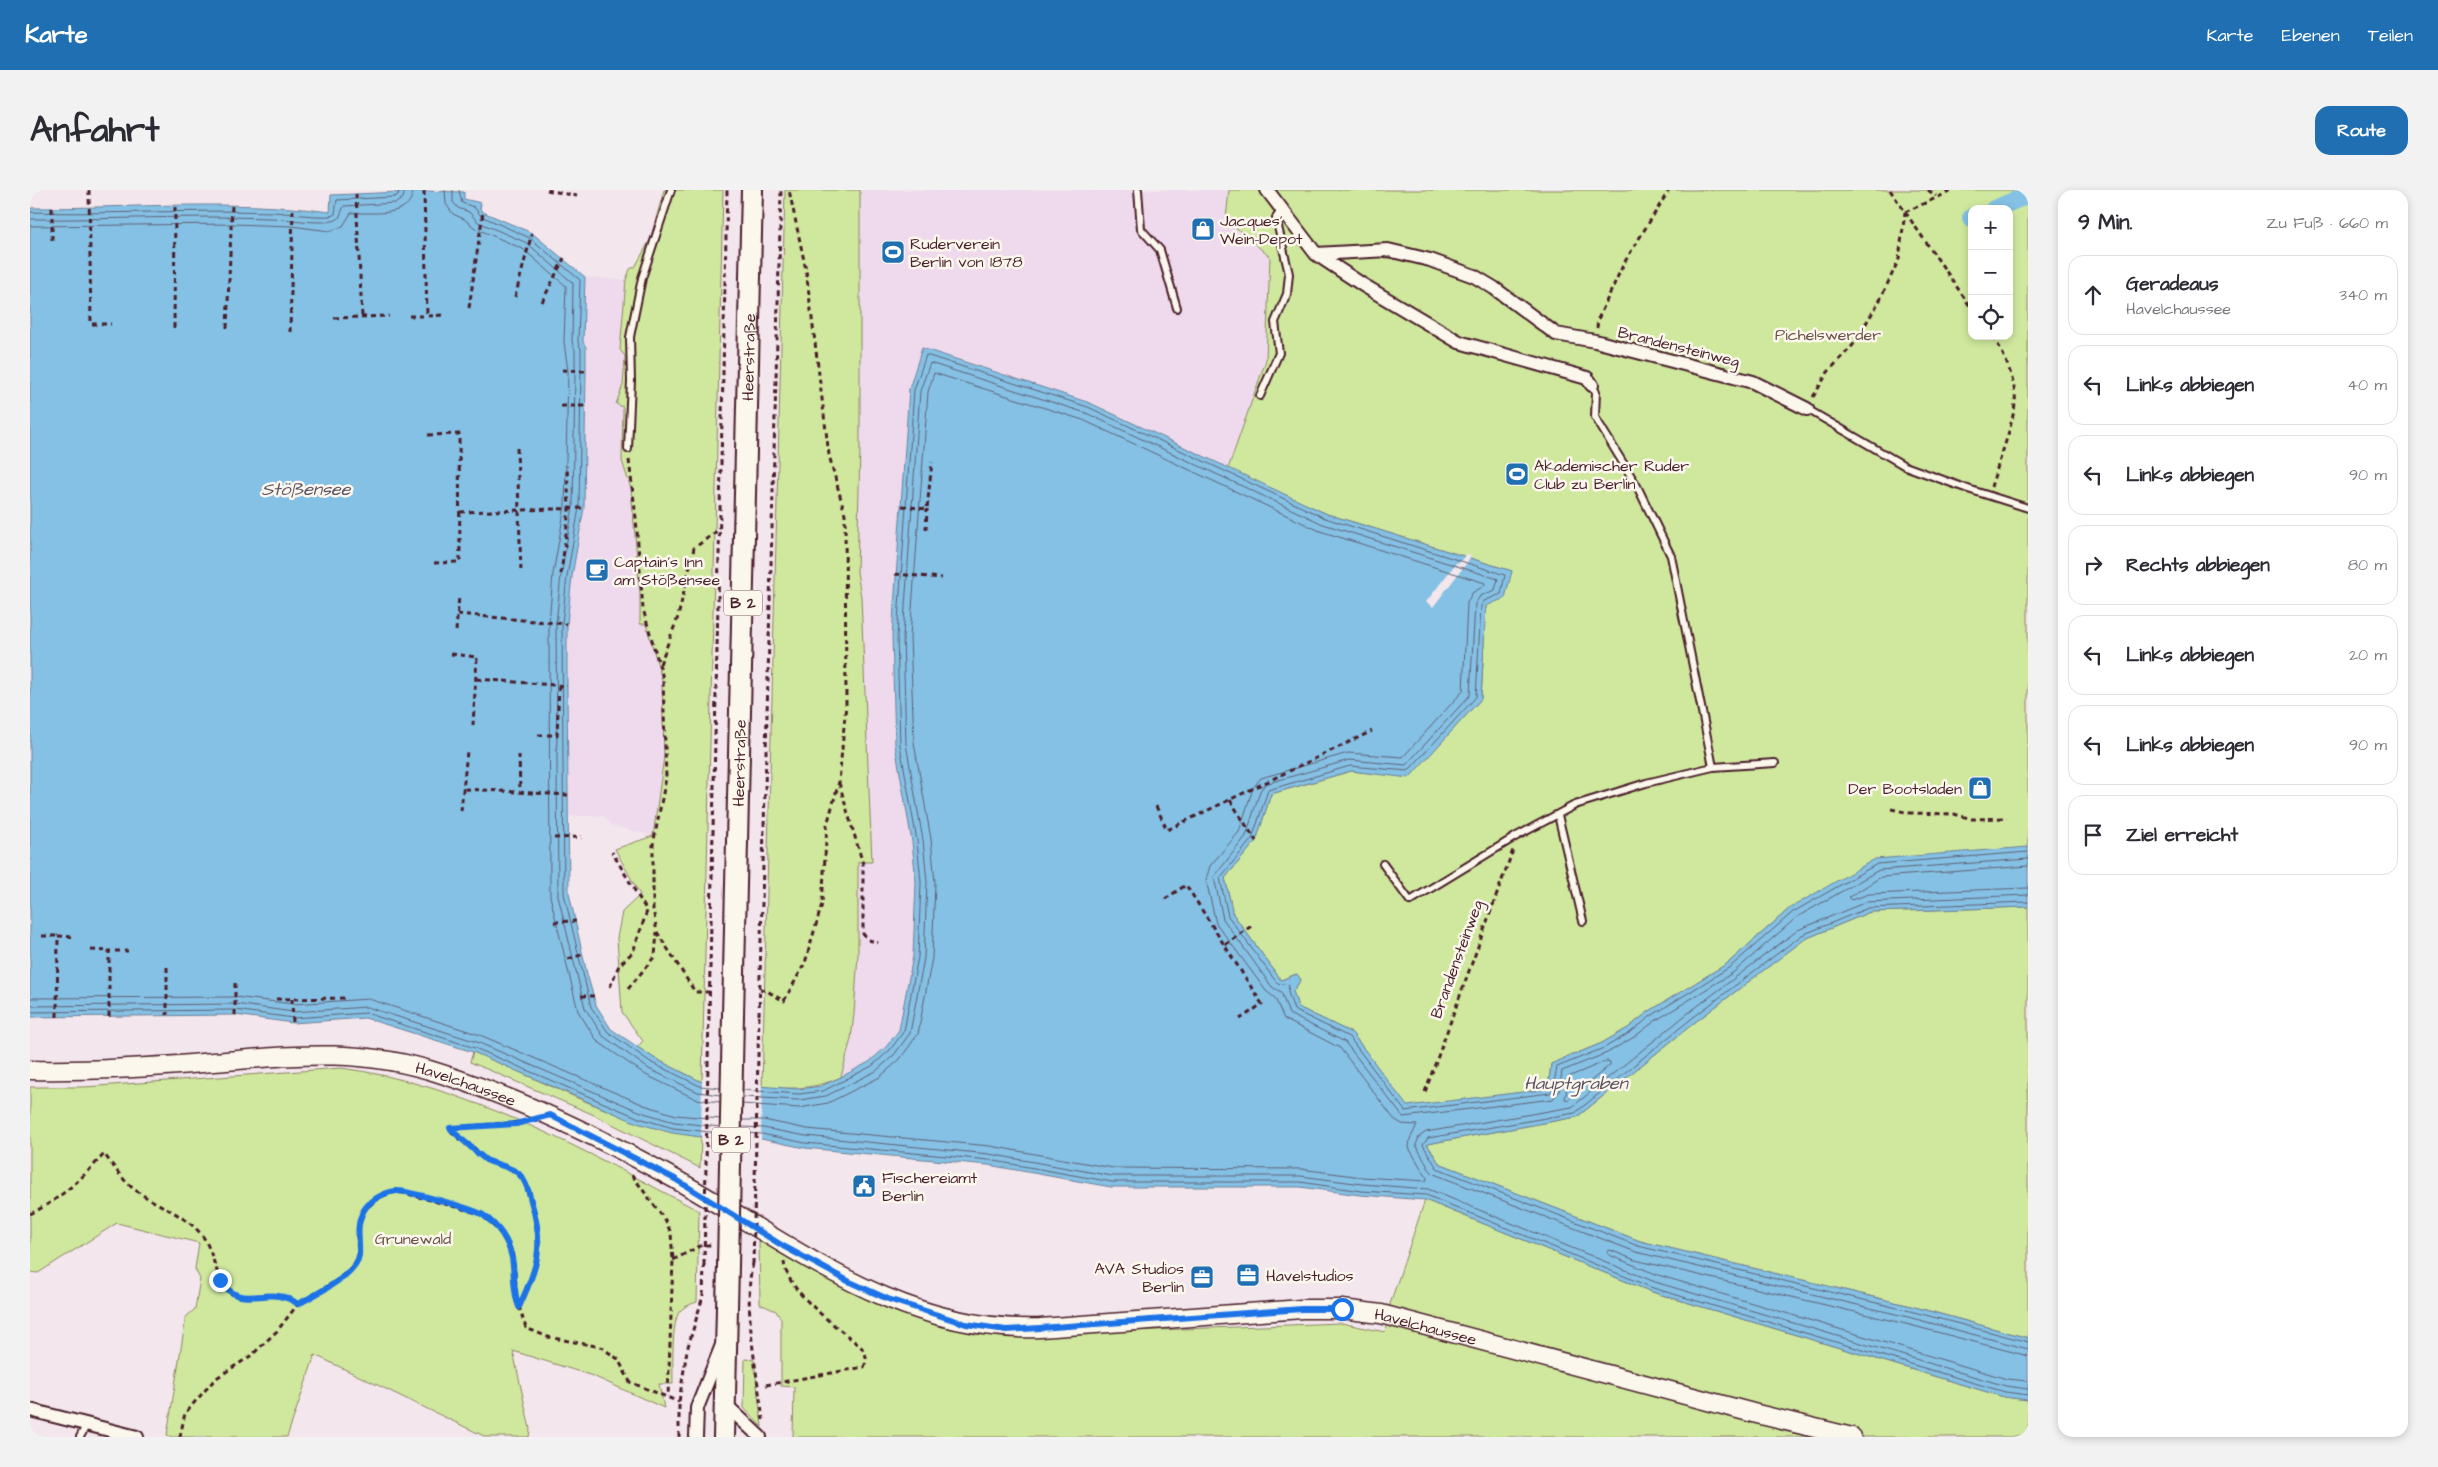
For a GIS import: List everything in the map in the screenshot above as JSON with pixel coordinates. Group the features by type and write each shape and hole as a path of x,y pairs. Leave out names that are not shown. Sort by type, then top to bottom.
{"main road":[{"name":"Heerstraße","path":"724,1437 752,190"}],"street":[{"path":"1268,190 1316,254 1363,285 1460,342 1588,378 1592,385"},
{"name":"Brandensteinweg","path":"1316,254 1388,250 1430,260 1474,276 1494,288 1556,334 1595,341 1753,382 1806,409"},
{"name":"Havelchaussee","path":"30,1070 85,1071 312,1054 353,1055 391,1059 492,1091 550,1115 675,1179 783,1246 850,1282 888,1299 966,1324 1006,1330 1302,1309 1342,1309 1381,1314 1743,1411 1852,1437"},
{"name":"Heerstraße","path":"696,1437 697,1408 726,1336"},
{"path":"725,1404 760,1437"},
{"path":"30,1410 137,1437"}],"lane":[{"path":"628,449 631,381 630,337 642,278 671,190"},
{"path":"1138,190 1141,229 1160,250 1177,308"},
{"path":"1260,396 1279,353 1274,322 1287,294 1289,274 1287,259 1276,218 1282,209"},
{"path":"1592,385 1596,392 1595,417 1636,486 1672,556 1713,767"},
{"name":"Brandensteinweg","path":"1806,409 1905,466 2028,508"},
{"path":"1383,864 1410,901 1515,837 1575,805 1646,783 1713,767 1775,763"},
{"path":"1558,815 1583,921"},
{"path":"80,1437 86,1424"}],"path":[{"path":"89,190 92,324 110,324"},
{"path":"547,190 576,196"},
{"path":"679,1437 680,1402 687,1350 703,1296 727,190"},
{"path":"763,1421 749,1304 750,1275 753,1264 781,190"},
{"path":"760,989 767,990 784,1001 805,963 822,904 827,824 839,782 846,704 845,514 829,455 806,270 789,190"},
{"path":"1598,320 1624,263 1669,190"},
{"path":"1890,190 1968,302"},
{"path":"1928,190 1936,196"},
{"path":"1904,212 1936,196 1954,190"},
{"path":"424,191 427,316"},
{"path":"356,194 362,317"},
{"path":"227,328 232,206"},
{"path":"174,328 175,207"},
{"path":"290,332 293,207"},
{"path":"52,208 52,244"},
{"path":"469,308 483,212"},
{"path":"1806,409 1828,372 1854,346 1880,300 1900,259 1904,212"},
{"path":"515,297 532,233"},
{"path":"542,302 564,258"},
{"path":"409,316 444,315"},
{"path":"334,318 388,316"},
{"path":"1989,495 2008,433 2016,395 2006,358 1995,340"},
{"path":"562,370 586,371"},
{"path":"561,406 586,406"},
{"path":"428,435 458,434 460,562 434,563"},
{"path":"516,448 521,573"},
{"path":"628,449 636,518 643,609 663,678 666,778 653,845 653,909 657,932 655,956 628,989"},
{"path":"926,530 932,462"},
{"path":"561,574 569,509 567,466"},
{"path":"902,506 928,509"},
{"path":"460,512 584,508"},
{"path":"660,664 678,617 694,548 720,529"},
{"path":"895,574 942,578"},
{"path":"456,630 459,596"},
{"path":"457,614 567,624"},
{"path":"451,654 477,657 473,725"},
{"path":"476,678 567,686"},
{"path":"538,734 557,735 559,685"},
{"path":"1156,806 1166,830 1372,731"},
{"path":"461,811 465,789 467,751"},
{"path":"519,755 520,792"},
{"path":"839,782 863,864 863,934 868,940 878,943"},
{"path":"465,789 568,795"},
{"path":"1230,800 1256,841"},
{"path":"1891,809 1910,813 1954,814 1972,819 2007,818"},
{"path":"554,838 582,837"},
{"name":"Brandensteinweg","path":"1425,1092 1512,854 1515,837"},
{"path":"612,852 647,912"},
{"path":"1165,899 1186,885 1262,1004 1240,1019"},
{"path":"610,987 619,965 633,952 647,912 653,909"},
{"path":"554,922 576,921"},
{"path":"1224,945 1254,924"},
{"path":"657,932 695,992 710,992"},
{"path":"42,936 74,937"},
{"path":"57,1017 58,936"},
{"path":"91,950 128,951"},
{"path":"109,950 109,1017"},
{"path":"568,959 584,954"},
{"path":"167,967 167,1015"},
{"path":"235,982 235,1016"},
{"path":"581,996 594,996"},
{"path":"276,999 348,998"},
{"path":"292,999 293,1023"},
{"path":"519,1307 536,1271 539,1255 538,1223 526,1182 512,1170 485,1159 474,1147 453,1134 450,1128 516,1124 550,1115"},
{"path":"30,1214 41,1209 81,1180 104,1154 132,1188 173,1211 201,1234 214,1259 220,1280 227,1291 238,1297 282,1295 298,1304"},
{"path":"631,1174 665,1220 671,1233 673,1260 668,1397"},
{"path":"180,1437 185,1413 215,1379 252,1355 277,1331 298,1304 334,1283 353,1267 359,1257 357,1232 364,1210 380,1196 397,1190 482,1214 501,1233 512,1252 516,1275 516,1298 526,1328 548,1338 601,1347 618,1359 630,1382 680,1402"},
{"path":"673,1260 702,1245"},
{"path":"766,1385 864,1367 866,1364 861,1347 799,1292 785,1270 783,1246"}],"shaded area":[{"path":"860,190 1229,190 1226,219 1270,257 1266,360 1228,469 1090,403 922,348 909,389 892,636 895,745 912,842 916,882 913,956 899,1030 886,1047 869,1062 841,1077 851,1039 858,954 858,862 872,861 861,597 857,572 860,448"},
{"path":"585,277 626,280 620,349 625,356 623,385 617,404 623,407 622,461 631,489 640,594 640,623 646,624 662,680 664,756 653,836 611,825 604,816 568,816 567,624 572,576 584,508 586,347 583,342"}],"green space":[{"path":"664,190 723,190 702,1082 654,1058 637,1047 643,1041 622,1012 617,938 622,912 640,895 615,849 653,836 664,756 662,680 646,624 640,624 640,594 631,489 622,461 623,407 616,404 623,385 625,356 620,350 626,280 630,269 635,267 650,240"},
{"path":"785,190 860,190 860,448 857,572 861,597 872,862 858,862 858,954 854,1014 851,1039 841,1077 821,1084 793,1088 762,1087"},
{"name":"Pichelswerder","path":"1229,190 2028,190 2028,849 1790,908 1728,963 1648,1012 1628,1028 1602,1043 1551,1064 1548,1089 1407,1107 1352,1033 1298,1007 1293,991 1301,980 1296,974 1281,980 1233,914 1225,878 1256,841 1271,794 1351,771 1409,777 1481,699 1486,606 1512,571 1327,514 1228,469 1266,360 1270,257 1226,219"},
{"path":"2028,907 2028,1338 1911,1306 1640,1241 1439,1163 1427,1144 1577,1117 1694,1023 1805,939 1870,912"},
{"path":"473,1052 614,1113 642,1123 701,1137 700,1168 592,1114 470,1062"},
{"name":"Grunewald","path":"341,1068 388,1076 480,1105 571,1144 699,1211 697,1302 684,1308 677,1316 673,1346 673,1384 659,1384 664,1408 593,1376 513,1351 530,1429 529,1437 486,1437 315,1355 287,1437 172,1437 167,1435 186,1317 195,1309 200,1279 195,1269 199,1243 117,1223 38,1273 30,1272 30,1087 85,1087"},
{"path":"1425,1200 1652,1292 2004,1397 2028,1400 2028,1437 793,1437 794,1387 781,1386 781,1319 776,1311 760,1304 759,1239 847,1289 923,1321 998,1336 1341,1323 1385,1332 1390,1304"},
{"path":"745,1359 754,1360 762,1427 744,1408"}],"water":[{"name":"Stößensee","path":"424,191 464,192 464,199 481,203 480,209 483,212 532,233 585,277 583,342 586,347 584,508 572,576 567,624 569,893 596,1005 611,1029 654,1058 702,1082 799,1089 821,1086 869,1062 886,1047 899,1030 913,956 916,882 912,842 895,745 892,636 909,389 922,348 1090,403 1327,514 1512,571 1505,598 1486,606 1481,699 1409,778 1351,771 1271,794 1256,841 1225,878 1233,914 1281,980 1297,974 1301,980 1293,991 1298,1007 1352,1033 1407,1106 1548,1089 1551,1064 1602,1043 1628,1028 1648,1012 1728,963 1790,908 1875,859 2028,847 2028,907 1870,912 1805,939 1694,1023 1577,1117 1427,1144 1439,1163 1640,1241 1911,1306 2028,1338 2028,1400 2004,1397 1652,1292 1425,1200 1360,1195 1300,1187 1111,1187 988,1165 805,1148 761,1139 701,1137 672,1133 637,1123 473,1052 365,1018 293,1023 235,1015 30,1017 30,208 218,205 293,208 330,212 331,195"}],"pier":[{"path":"1466,554 1472,556 1433,607 1426,602 1457,562 1459,563"},
{"path":"702,1079 762,1085 761,1142 701,1140"}],"waterway":[{"path":"2004,205 2028,195"}],"place":[{"name":"Jacques' Wein-Depot","path":"1203,229"},
{"name":"Ruderverein Berlin von 1878","path":"893,252"},
{"name":"Akademischer Ruder Club zu Berlin","path":"1517,474"},
{"name":"Captain's Inn am Stößensee","path":"597,570"},
{"name":"Der Bootsladen","path":"1980,788"},
{"name":"Fischereiamt Berlin","path":"864,1186"},
{"name":"Havelstudios","path":"1248,1275"},
{"name":"AVA Studios Berlin","path":"1202,1277"}],"route":[{"path":"220,1280 227,1291 238,1297 282,1295 298,1304 334,1283 353,1267 359,1257 357,1232 364,1210 380,1196 397,1190 482,1214 501,1233 512,1252 516,1275 516,1298 519,1307 536,1271 539,1255 538,1223 526,1182 518,1173 485,1159 474,1147 453,1134 450,1128 454,1126 516,1124 550,1115 675,1179 783,1246 850,1282 888,1299 966,1324 1006,1330 1302,1309 1342,1309"}],"water label":[{"name":"Hauptgraben","path":"1576,1083"}]}
